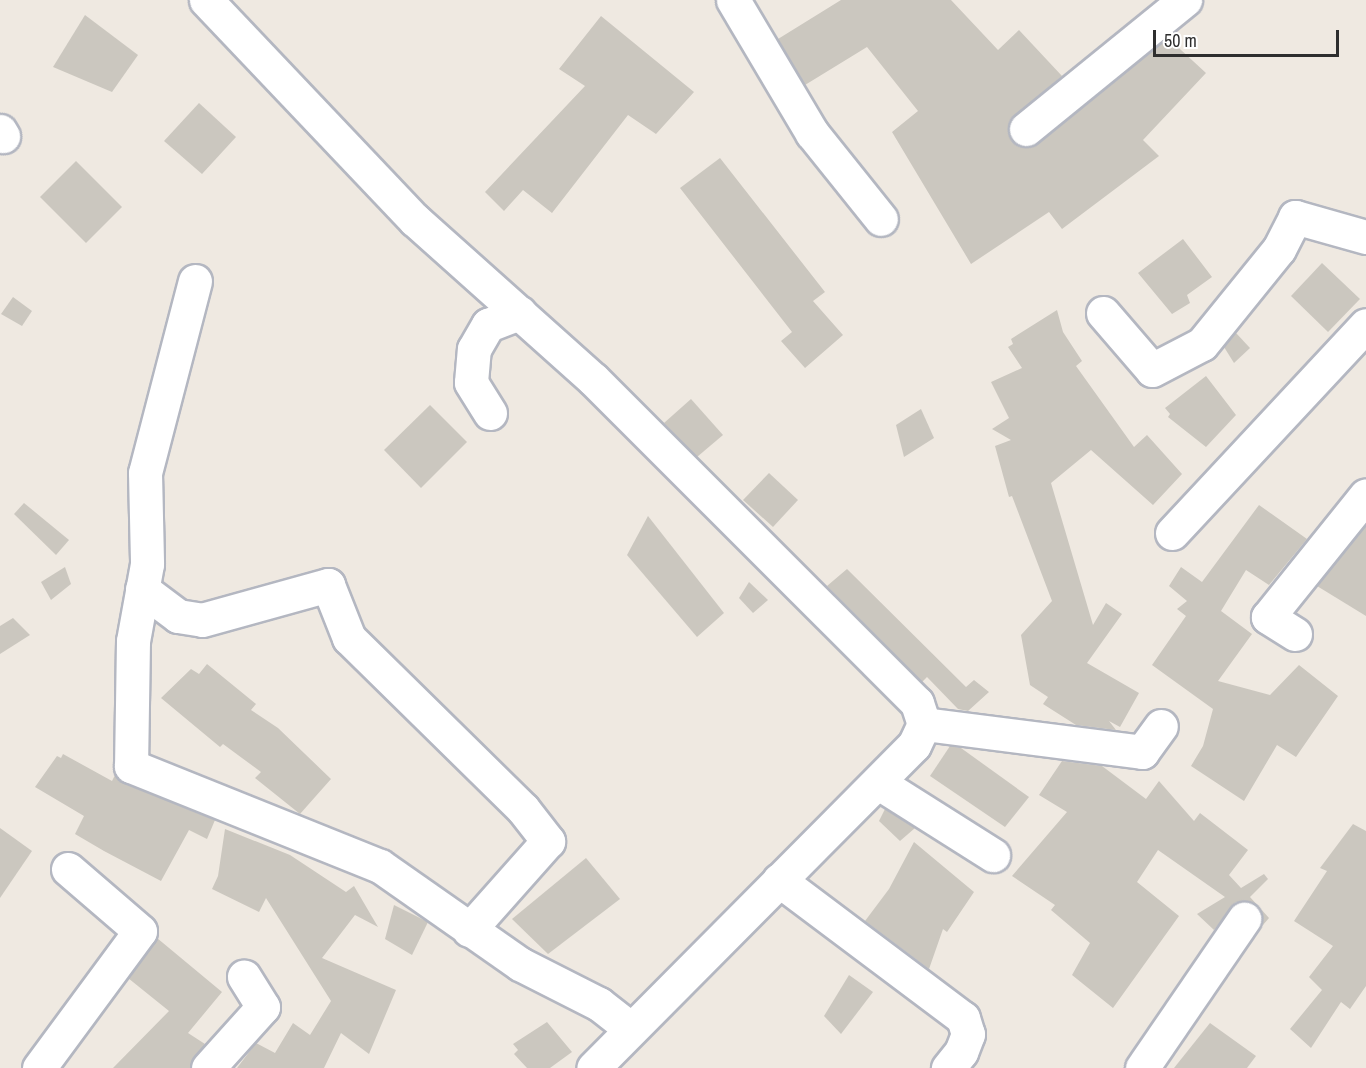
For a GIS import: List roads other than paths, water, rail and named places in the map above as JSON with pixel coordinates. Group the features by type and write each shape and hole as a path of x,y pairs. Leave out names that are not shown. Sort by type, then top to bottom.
{"street":[{"path":"206,0 415,220 594,379 917,703 924,724 914,745 879,783 630,1028 593,1068"},
{"path":"733,0 812,133 881,219"},
{"path":"1026,129 1185,0"},
{"path":"1103,313 1152,370 1202,344 1279,249 1295,218 1366,237"},
{"path":"195,281 145,473 147,564 133,640 131,766 380,866 520,964 599,1004 630,1028"},
{"path":"490,413 471,382 474,349 488,325 520,314"},
{"path":"1172,533 1366,325"},
{"path":"1295,634 1268,617 1366,495"},
{"path":"142,589 178,616 202,621 328,585 349,638 523,809 548,841 469,930"},
{"path":"924,724 1142,752 1161,726"},
{"path":"879,783 993,855"},
{"path":"39,1068 140,931 68,869"},
{"path":"779,880 963,1018 968,1035 961,1052 948,1068"},
{"path":"1142,1068 1244,919"},
{"path":"208,1068 263,1007 244,977"}]}
